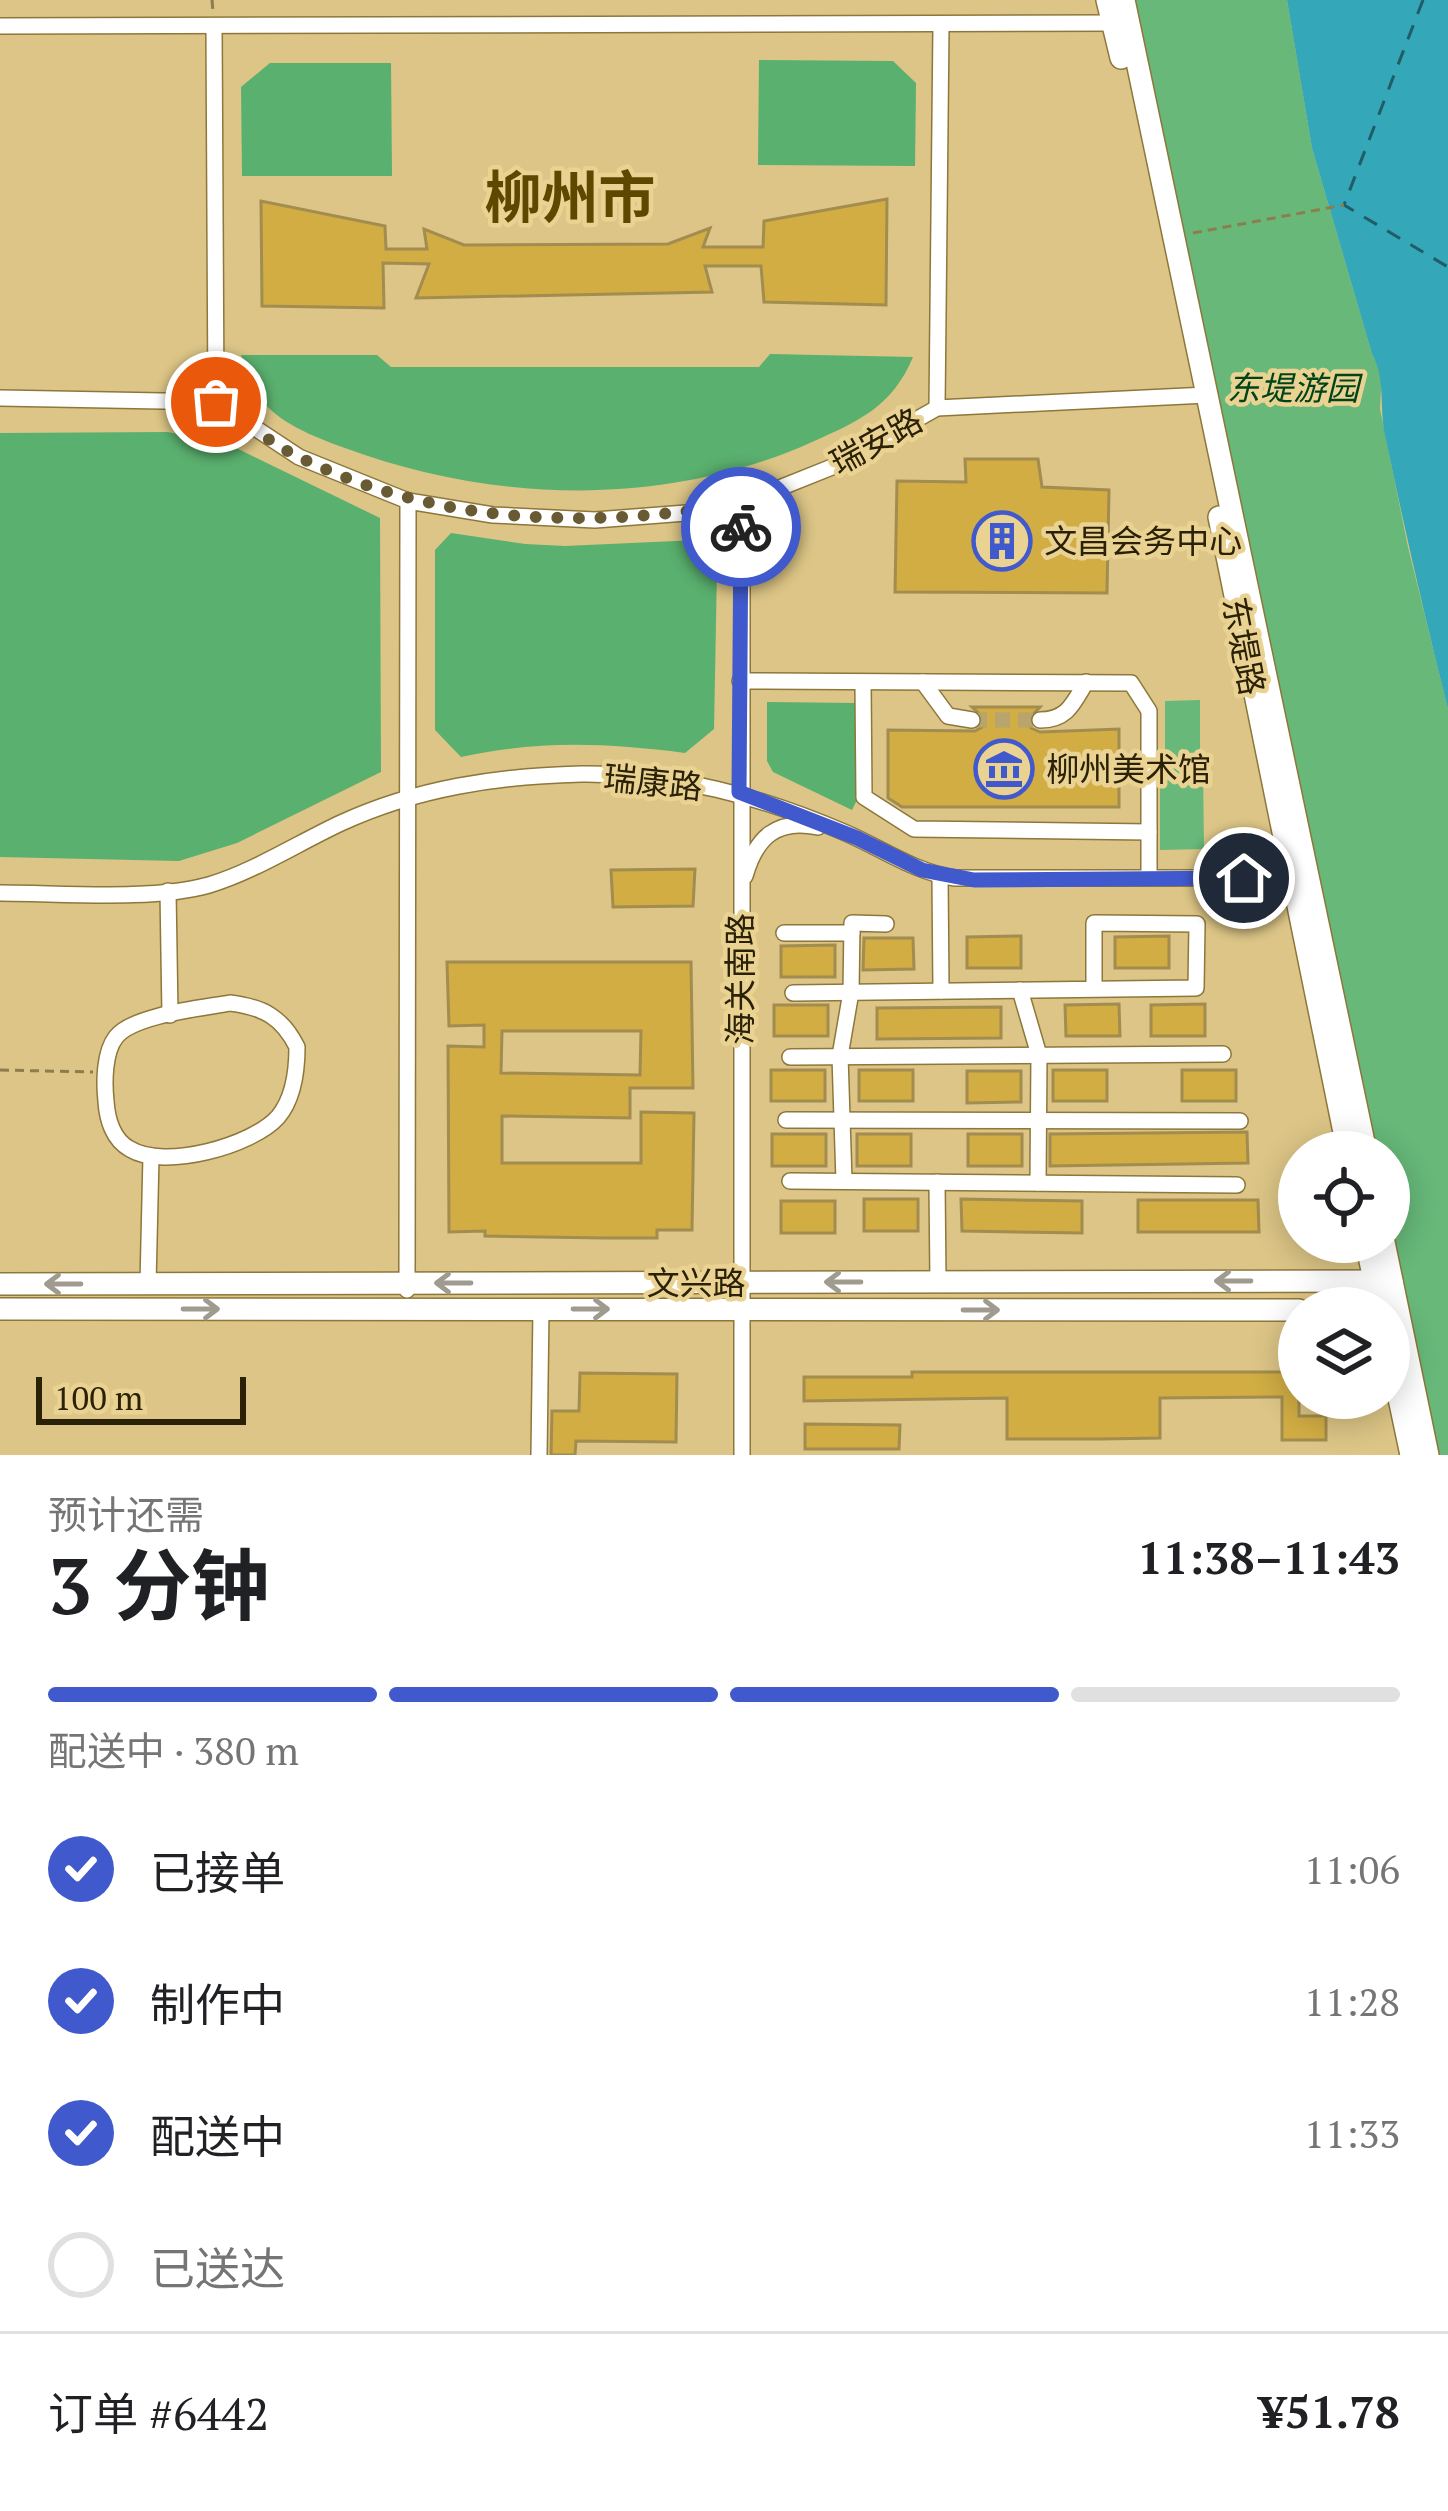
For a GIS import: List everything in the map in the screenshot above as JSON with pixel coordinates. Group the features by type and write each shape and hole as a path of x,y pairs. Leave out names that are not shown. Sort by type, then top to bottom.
{"main road":[{"path":"1107,0 1121,23 1174,236 1201,395"},
{"path":"1124,0 1121,23 1300,875 1361,1131"},
{"path":"1300,875 1344,1131"},
{"path":"1375,1263 1384,1287"},
{"path":"1383,1263 1383,1281"},
{"name":"文兴路","path":"0,1284 1383,1281"},
{"name":"文兴路","path":"0,1309 1278,1310"},
{"path":"1410,1388 1428,1455"},
{"path":"1403,1419 1411,1455"}],"street":[{"path":"0,26 1121,23"},
{"path":"0,398 216,402 214,26"},
{"path":"937,407 941,26"},
{"name":"瑞安路","path":"216,402 299,458 408,501 493,515 595,520 742,503 832,467 937,407 1201,395"},
{"path":"406,1309 408,501"},
{"name":"海关南路","path":"742,503 742,1455"},
{"path":"740,681 1131,683 1149,711 1149,878"},
{"path":"863,682 864,796 914,829 1149,832"},
{"path":"923,682 948,716 972,720"},
{"path":"1040,721 1066,714 1086,682"},
{"name":"瑞康路","path":"0,893 168,891 212,884 407,797 490,780 584,774 739,792 849,834 940,876 974,880 1300,875"},
{"path":"740,897 754,849 769,832 800,824 849,834"},
{"path":"940,876 941,991"},
{"path":"168,891 170,1015"},
{"path":"844,1181 840,1056 851,992 852,923 886,924"},
{"path":"793,993 1196,988 1197,924 1094,923 1094,989"},
{"path":"784,933 852,933"},
{"path":"1020,990 1039,1055 1038,1183"},
{"path":"230,1003 275,1016 297,1047 290,1098 278,1118 259,1133 181,1156 151,1156 116,1139 106,1101 106,1072 115,1038 127,1028 170,1015 230,1003"},
{"path":"790,1057 1223,1054"},
{"path":"786,1120 1240,1121"},
{"path":"148,1284 151,1156"},
{"path":"790,1180 1237,1185"},
{"path":"937,1182 938,1282"},
{"path":"539,1455 541,1309"}],"path":[{"path":"1174,236 1344,205"},
{"path":"0,1070 106,1072"}],"green space":[{"name":"东堤游园","path":"1124,0 1287,0 1312,148 1372,354 1382,372 1380,409 1448,709 1448,1455 1428,1455 1410,1357 1410,1287 1397,1287 1393,1263 1410,1263 1410,1131 1362,1131"},
{"path":"759,60 893,61 916,83 915,166 758,165"},
{"path":"270,63 391,63 392,176 242,176 241,87"},
{"path":"770,354 913,357 884,400 859,419 812,442 698,479 580,490 460,480 324,440 292,425 265,404 241,355 377,355 391,367 759,367"},
{"path":"168,432 232,446 380,518 381,772 237,843 179,861 0,857 0,433"},
{"path":"451,533 565,546 698,540 717,569 714,729 685,753 573,745 461,757 435,730 435,550"},
{"path":"1200,700 1200,762 1165,762 1165,701"},
{"path":"767,702 857,703 858,798 852,810 773,772 767,761"},
{"path":"1160,768 1203,768 1204,849 1160,850"}],"water":[{"path":"1287,0 1448,0 1448,709 1385,435 1379,373 1312,148"}],"building":[{"path":"887,199 886,305 764,302 761,266 705,266 712,292 416,298 429,264 383,263 384,308 262,306 261,201 385,226 386,249 427,249 424,229 464,245 668,244 710,228 703,247 763,247 764,221"},
{"name":"文昌会务中心","path":"965,459 1038,459 1042,487 1109,490 1107,593 895,592 897,481 966,482"},
{"name":"柳州美术馆","path":"972,707 1040,707 1028,720 1040,732 1119,729 1119,807 902,807 888,798 888,730 975,731 982,727 983,717"},
{"path":"695,869 693,906 613,907 611,870"},
{"path":"1021,936 1021,968 967,968 967,937"},
{"path":"1169,936 1169,968 1115,968 1115,937"},
{"path":"864,938 913,938 914,969 863,970"},
{"path":"835,945 835,977 781,977 781,946"},
{"path":"447,962 691,962 693,1088 630,1088 630,1118 502,1116 502,1163 641,1163 641,1112 694,1113 692,1230 657,1230 657,1238 449,1232 448,1046 484,1047 484,1025 449,1026","holes":["502,1031 641,1031 640,1075 501,1073"]},
{"path":"1119,1004 1120,1036 1066,1036 1065,1005"},
{"path":"1205,1004 1205,1036 1151,1036 1151,1005"},
{"path":"774,1005 828,1005 828,1036 774,1036"},
{"path":"1001,1007 1001,1038 877,1039 877,1008"},
{"path":"771,1070 825,1070 825,1101 771,1101"},
{"path":"859,1070 913,1070 913,1101 859,1101"},
{"path":"1053,1070 1107,1070 1107,1101 1053,1101"},
{"path":"1182,1070 1236,1070 1236,1101 1182,1101"},
{"path":"967,1071 1021,1071 1021,1102 967,1103"},
{"path":"1247,1132 1248,1163 1050,1166 1050,1134"},
{"path":"772,1134 826,1134 826,1166 772,1166"},
{"path":"857,1134 911,1134 911,1166 857,1166"},
{"path":"968,1134 1022,1134 1022,1166 968,1166"},
{"path":"864,1199 918,1199 918,1231 864,1231"},
{"path":"961,1199 1082,1201 1082,1233 962,1231"},
{"path":"1138,1200 1258,1200 1259,1232 1138,1232"},
{"path":"781,1201 835,1201 835,1233 781,1233"},
{"path":"912,1372 1278,1372 1278,1397 1160,1398 1160,1438 1101,1439 1007,1439 1007,1398 804,1401 804,1377 912,1377"},
{"path":"580,1373 677,1374 676,1442 576,1441 575,1455 551,1455 552,1411 579,1411"},
{"path":"1282,1419 1326,1419 1326,1440 1282,1440"},
{"path":"805,1424 900,1425 899,1449 805,1449"}],"ferry route":[{"path":"1423,0 1344,205 1448,267"}],"tunnel":[{"path":"972,720 1040,720"}],"way so far":[{"path":"216,402 299,458 408,501 493,515 595,520 742,503 741,527"}],"place":[{"name":"文昌会务中心","path":"1002,541"},
{"name":"柳州美术馆","path":"1004,769"}],"district":[{"name":"柳州市","path":"570,198"}],"route":[{"path":"741,527 739,792 940,876 974,880 1244,878"}]}
